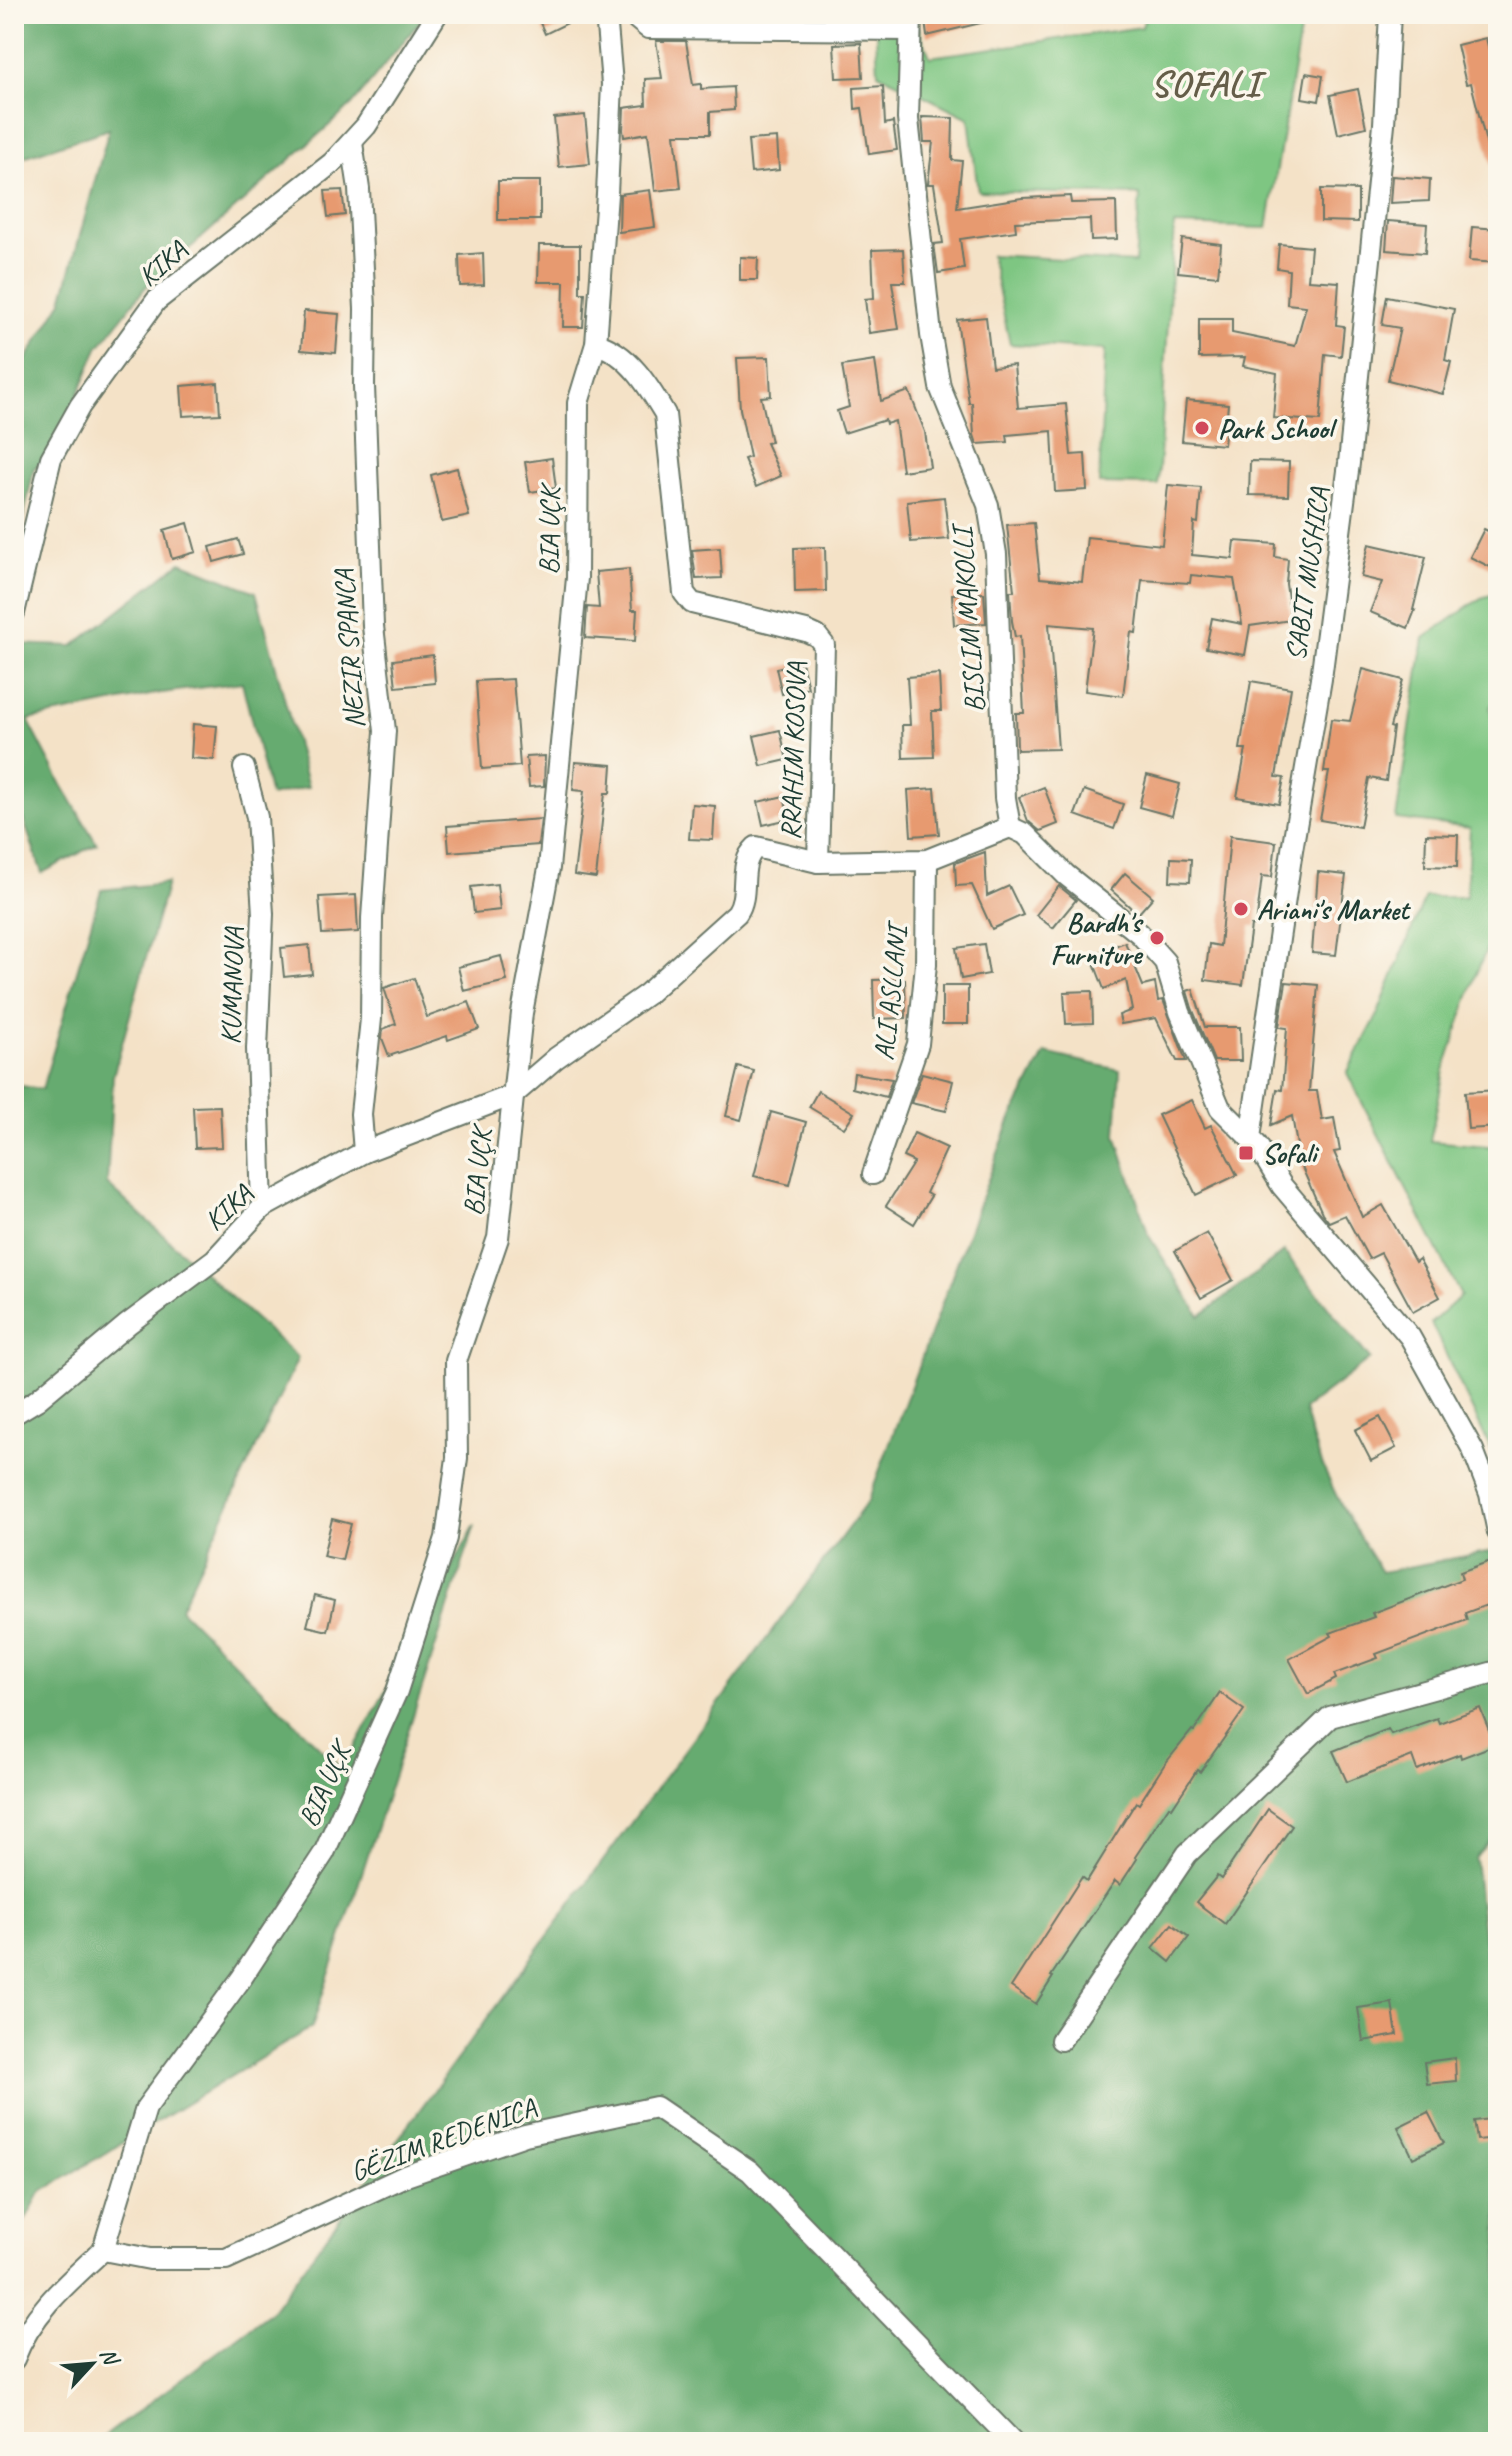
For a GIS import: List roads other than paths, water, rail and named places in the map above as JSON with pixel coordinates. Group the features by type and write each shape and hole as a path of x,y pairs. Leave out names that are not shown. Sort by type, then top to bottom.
{"street":[{"name":"KIKA","path":"14,613 51,458 80,406 156,301 332,163 352,143 437,14"},
{"name":"BIA UÇK","path":"103,2250 146,2108 241,1979 324,1853 397,1691 446,1538 457,1458 456,1361 498,1238 522,1013 549,868 577,578 578,403 596,344 612,84 606,14"},
{"path":"631,14 648,28 910,22"},
{"name":"SABIT MUSHICA","path":"1250,1138 1292,850 1321,679 1342,522 1384,124 1390,14"},
{"name":"BISLIM MAKOLLI","path":"910,22 908,119 931,335 940,387 988,505 996,554 1005,798 1010,827"},
{"name":"NEZIR SPANCA","path":"352,143 357,163 361,234 373,626 385,731 372,918 371,1019 361,1114 364,1152"},
{"name":"RRAHIM KOSOVA","path":"596,344 610,347 635,370 665,414 684,593 692,603 806,631 817,636 824,645 818,862"},
{"name":"KUMANOVA","path":"244,768 257,817 263,914 257,1049 262,1208"},
{"name":"RRAHIM KOSOVA","path":"513,1095 556,1058 647,994 737,913 744,901 744,866 748,854 756,847 818,862 927,860 1010,827"},
{"path":"1010,827 1025,834 1066,875 1140,934 1165,962 1180,1012 1220,1108 1257,1145 1282,1186 1410,1337 1473,1450 1490,1494 1498,1532"},
{"name":"ALI ASLLANI","path":"873,1174 918,1044 926,964 927,860"},
{"name":"KIKA","path":"14,1414 37,1400 128,1324 215,1259 262,1208 364,1152 513,1095"},
{"path":"1061,2040 1187,1854 1330,1717 1498,1671"},
{"name":"GËZIM REDENICA","path":"103,2250 150,2259 226,2259 403,2177 525,2135 656,2107 750,2171 1013,2442"},
{"path":"14,2359 52,2297 103,2250"}],"place":[{"name":"Park School","path":"1202,428"},
{"name":"Ariani's Market","path":"1241,909"},
{"name":"Bardh's Furniture","path":"1157,938"},
{"name":"Sofali","path":"1246,1153"}],"district":[{"name":"SOFALI","path":"1206,84"}]}
